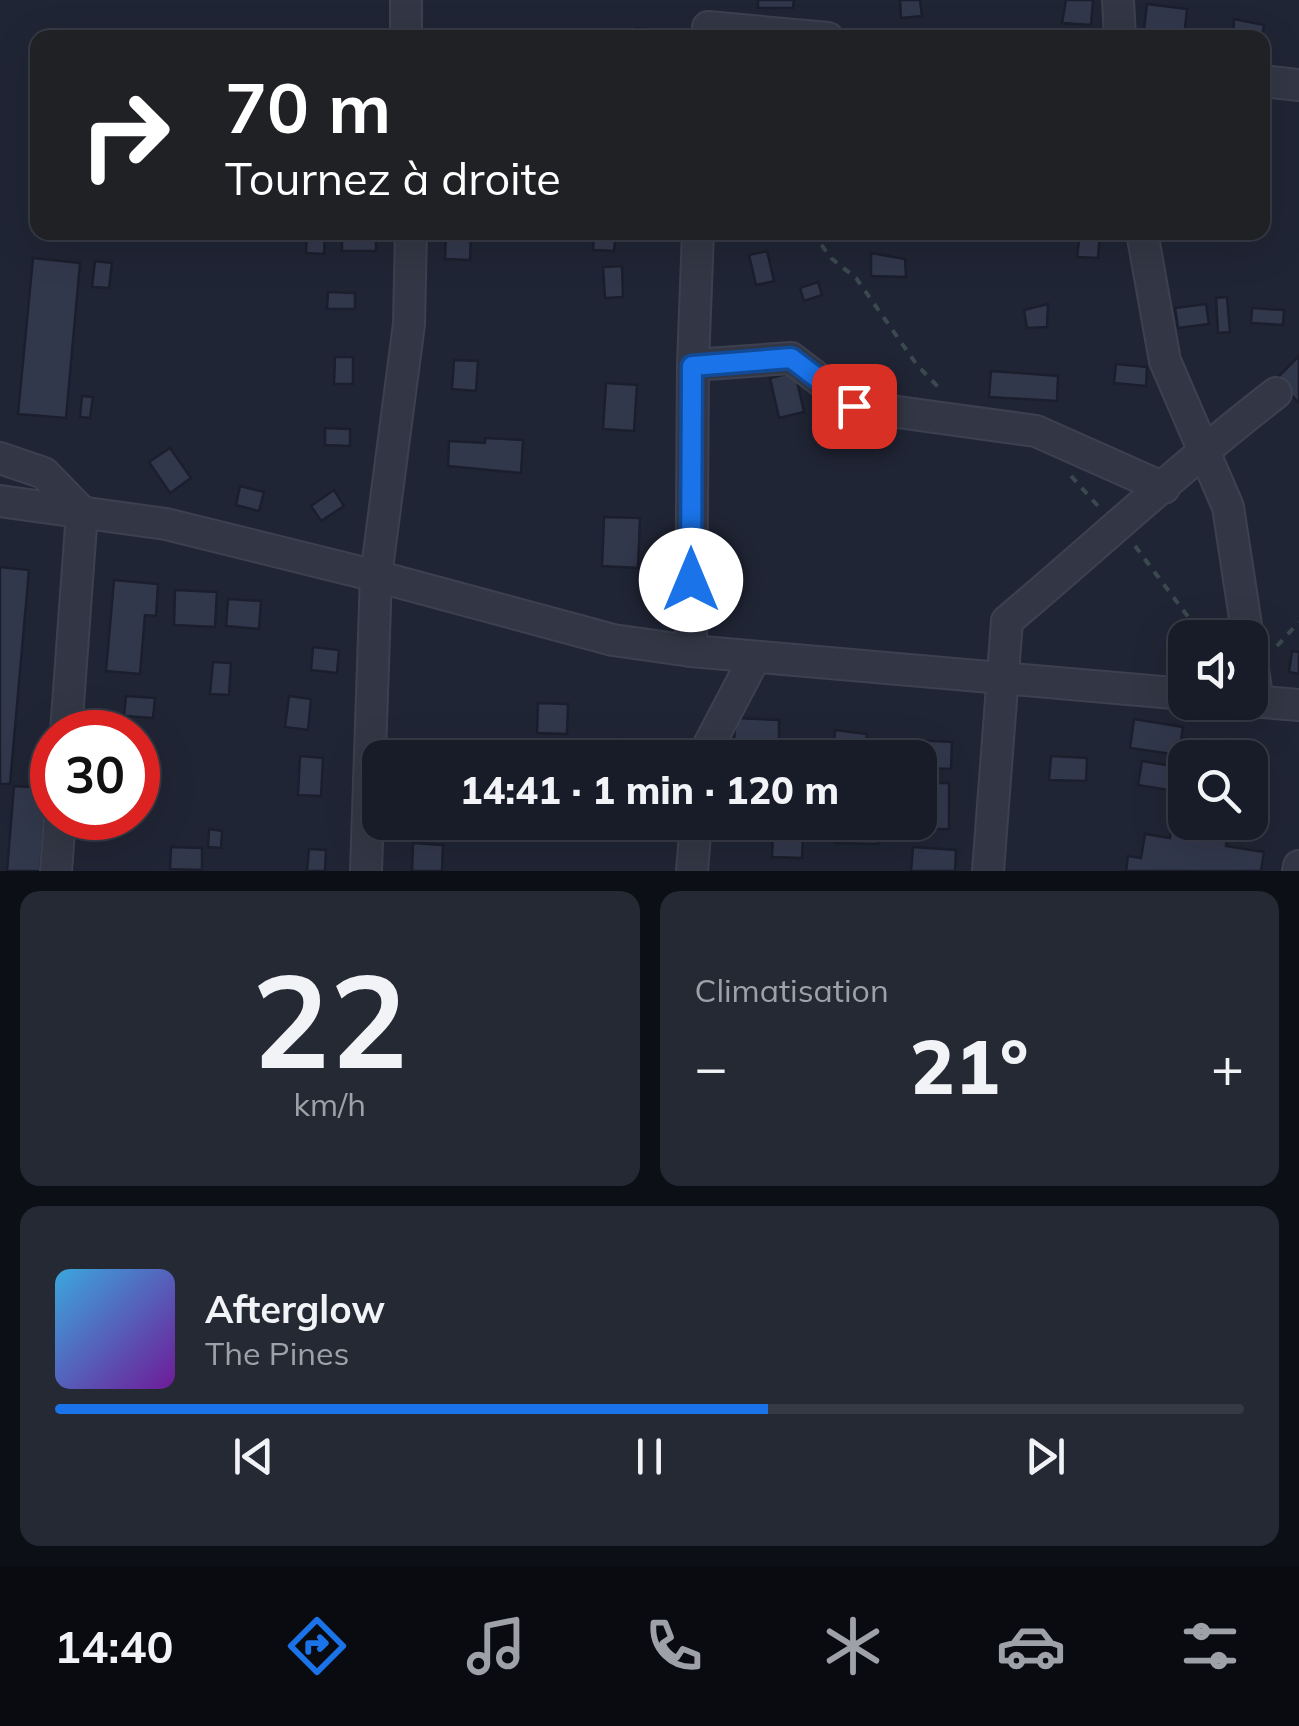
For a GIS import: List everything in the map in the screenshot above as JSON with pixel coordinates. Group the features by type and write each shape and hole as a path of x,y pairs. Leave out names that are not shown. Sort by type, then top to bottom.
{"street":[{"path":"406,0 406,30"},
{"path":"1118,0 1120,30"},
{"path":"708,22 768,30"},
{"path":"1270,82 1299,86"},
{"path":"366,871 376,576 410,324 411,240"},
{"path":"691,651 692,366 698,240"},
{"path":"1143,240 1164,361 1228,507 1245,620"},
{"path":"692,366 791,358 854,406 1036,432 1164,488"},
{"path":"988,871 1007,621 1164,488 1204,449 1276,393"},
{"path":"0,458 44,473 82,512 68,710"},
{"path":"0,501 166,524 613,640 691,651 1168,692"},
{"path":"711,740 755,657"},
{"path":"1268,703 1299,706"},
{"path":"56,871 58,840"},
{"path":"692,871 695,840"}],"path":[{"path":"1155,574 1190,620"}],"building":[{"path":"758,0 794,0 793,8 758,8"},
{"path":"900,0 920,0 922,16 901,18"},
{"path":"1066,0 1093,0 1091,25 1062,23"},
{"path":"1147,4 1187,9 1185,30 1144,30"},
{"path":"1234,19 1264,25 1263,30 1233,30"},
{"path":"307,240 325,240 324,254 306,253"},
{"path":"342,240 376,240 376,251 342,251"},
{"path":"446,240 471,240 470,260 445,259"},
{"path":"594,240 615,240 614,251 593,250"},
{"path":"1079,240 1099,240 1098,258 1077,257"},
{"path":"767,251 774,281 756,285 749,255"},
{"path":"871,253 905,259 906,277 871,276"},
{"path":"33,258 80,263 66,418 18,414"},
{"path":"95,261 112,263 109,288 92,287"},
{"path":"622,266 623,297 605,298 603,267"},
{"path":"818,282 822,295 804,301 800,288"},
{"path":"328,292 355,293 355,309 327,309"},
{"path":"1227,297 1230,332 1218,333 1216,298"},
{"path":"1048,304 1047,327 1027,328 1024,310"},
{"path":"1206,304 1209,324 1178,328 1175,308"},
{"path":"1252,308 1284,310 1283,325 1251,323"},
{"path":"1299,356 1299,403 1276,379"},
{"path":"335,357 353,357 353,384 334,384"},
{"path":"454,360 478,361 476,391 452,389"},
{"path":"1116,364 1147,367 1146,386 1114,383"},
{"path":"991,371 1058,376 1057,401 989,397"},
{"path":"795,372 804,412 779,418 770,378"},
{"path":"606,383 637,385 634,431 603,429"},
{"path":"82,396 93,397 90,418 80,417"},
{"path":"325,428 350,429 350,446 325,445"},
{"path":"485,438 523,440 521,473 448,466 449,441 485,443"},
{"path":"170,448 191,478 170,493 149,462"},
{"path":"240,486 264,492 259,511 236,505"},
{"path":"334,490 344,506 321,521 311,506"},
{"path":"604,517 640,518 638,568 602,566"},
{"path":"0,567 29,570 10,784 0,784"},
{"path":"114,580 158,584 156,616 145,615 140,674 106,671"},
{"path":"175,590 217,592 215,627 174,625"},
{"path":"228,599 261,601 259,629 226,626"},
{"path":"313,647 339,650 337,673 311,670"},
{"path":"1292,651 1299,652 1299,674 1289,672"},
{"path":"213,662 231,663 229,695 210,694"},
{"path":"126,696 155,698 154,710 125,710"},
{"path":"289,696 311,699 308,730 285,727"},
{"path":"538,703 568,704 567,734 537,733"},
{"path":"735,718 779,720 779,740 734,740"},
{"path":"1134,719 1183,727 1181,740 1168,740 1168,753 1130,748"},
{"path":"835,730 867,734 866,740 834,740"},
{"path":"937,741 952,742 951,769 937,769"},
{"path":"300,756 323,758 321,796 298,795"},
{"path":"1051,756 1087,758 1086,781 1049,780"},
{"path":"1142,761 1168,765 1168,790 1138,785"},
{"path":"937,783 949,783 949,829 937,829"},
{"path":"14,786 30,787 30,840 43,840 40,871 7,871"},
{"path":"209,829 222,831 221,848 208,847"},
{"path":"1145,834 1168,840 1227,840 1226,846 1264,852 1261,871 1126,871 1128,856 1141,858"},
{"path":"773,840 803,840 802,858 772,857"},
{"path":"835,840 878,840 878,844 835,843"},
{"path":"413,843 443,845 442,871 412,871"},
{"path":"171,847 202,848 202,870 170,869"},
{"path":"913,847 956,850 955,871 911,871"},
{"path":"309,849 326,850 325,871 307,871"}],"route":[{"path":"691,580 692,366 791,358 854,406"}]}
